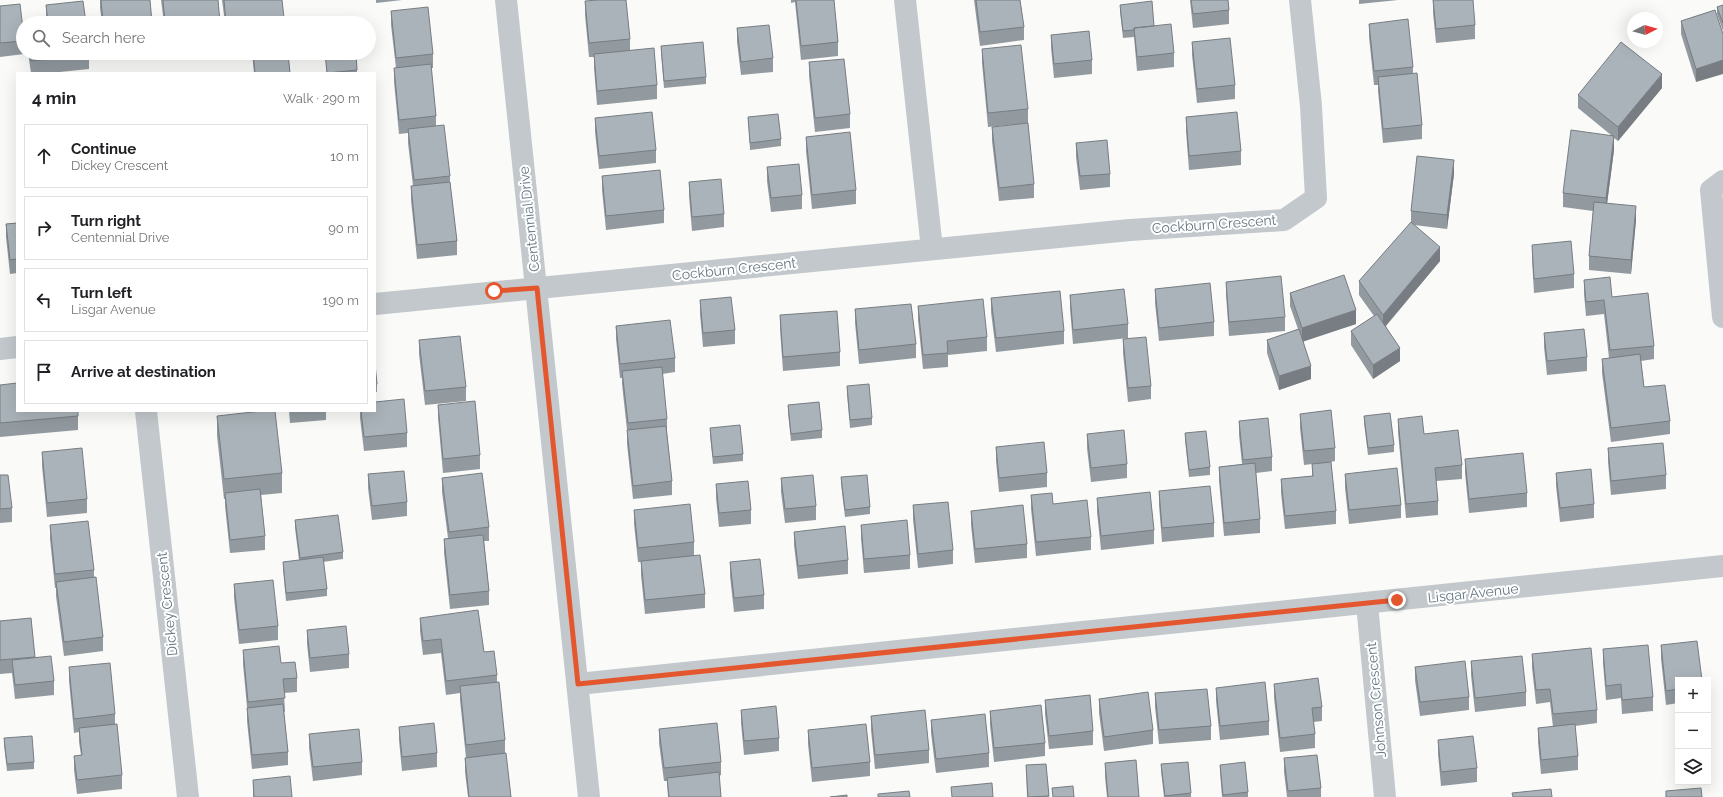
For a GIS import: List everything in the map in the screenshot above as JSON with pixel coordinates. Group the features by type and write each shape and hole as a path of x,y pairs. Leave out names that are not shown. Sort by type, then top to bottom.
{"street":[{"name":"Centennial Drive","path":"506,0 589,797"},
{"path":"905,0 932,249"},
{"name":"Cockburn Crescent","path":"537,288 1130,230 1284,220 1316,198 1311,106 1300,0"},
{"path":"1723,181 1711,190 1723,317"},
{"path":"376,304 537,288"},
{"path":"0,349 16,347"},
{"name":"Dickey Crescent","path":"146,412 188,797"},
{"name":"Lisgar Avenue","path":"578,684 1368,604 1723,566"},
{"name":"Johnson Crescent","path":"1368,604 1385,797"}],"building":[{"path":"101,0 150,0 151,16 102,16"},
{"path":"163,0 218,0 219,16 164,16"},
{"path":"224,0 282,0 284,16 225,16"},
{"path":"626,0 630,39 589,43 585,1"},
{"path":"796,0 834,0 838,42 801,46"},
{"path":"976,0 1020,0 1024,27 980,32"},
{"path":"1191,0 1228,0 1229,10 1193,14"},
{"path":"1433,0 1473,0 1475,25 1436,29"},
{"path":"83,1 85,16 47,16 46,5"},
{"path":"1152,1 1154,26 1134,28 1134,30 1123,31 1120,5"},
{"path":"20,4 21,16 16,16 16,42 0,43 0,6"},
{"path":"1723,5 1723,23 1717,7"},
{"path":"428,7 433,54 396,58 391,11"},
{"path":"1715,10 1723,34 1723,60 1696,69 1681,21"},
{"path":"1408,19 1413,67 1374,71 1369,24"},
{"path":"1171,24 1174,53 1137,57 1134,28"},
{"path":"769,25 773,58 741,62 737,28"},
{"path":"1089,31 1092,60 1054,64 1051,35"},
{"path":"1230,38 1235,85 1197,89 1192,42"},
{"path":"703,42 706,77 664,81 661,46"},
{"path":"1621,42 1662,74 1618,127 1578,95"},
{"path":"1021,45 1028,109 988,113 982,49"},
{"path":"654,48 657,85 597,91 594,54"},
{"path":"844,59 850,114 815,118 809,62"},
{"path":"254,60 289,60 290,72 255,72"},
{"path":"326,60 356,60 357,70 327,72"},
{"path":"431,64 436,116 399,120 394,68"},
{"path":"1417,73 1422,125 1383,129 1378,77"},
{"path":"652,112 656,150 599,156 595,118"},
{"path":"1237,112 1241,151 1189,156 1186,117"},
{"path":"778,114 781,139 750,143 748,117"},
{"path":"1028,123 1034,184 999,188 992,127"},
{"path":"444,125 450,176 414,180 408,129"},
{"path":"1571,130 1614,136 1606,198 1563,193"},
{"path":"850,132 856,190 812,195 806,137"},
{"path":"1107,140 1110,174 1080,176 1076,143"},
{"path":"1417,156 1454,160 1447,215 1411,211"},
{"path":"799,164 802,195 771,198 767,167"},
{"path":"660,170 664,210 606,216 602,176"},
{"path":"721,179 724,214 692,217 689,182"},
{"path":"450,182 457,241 417,245 411,186"},
{"path":"1594,202 1636,206 1631,260 1589,256"},
{"path":"1411,222 1440,247 1383,315 1359,281"},
{"path":"16,223 16,259 10,260 6,224"},
{"path":"1571,241 1574,274 1534,279 1532,245"},
{"path":"1344,275 1356,310 1302,328 1290,293"},
{"path":"1281,276 1285,317 1229,322 1226,282"},
{"path":"1610,277 1612,297 1648,293 1654,346 1610,350 1604,300 1586,302 1584,280"},
{"path":"1210,283 1214,322 1159,328 1155,289"},
{"path":"1124,289 1128,324 1073,330 1070,295"},
{"path":"1060,291 1064,331 996,338 991,298"},
{"path":"731,297 735,330 703,333 700,300"},
{"path":"983,299 987,337 947,341 948,353 923,355 918,306"},
{"path":"911,304 916,344 859,350 855,309"},
{"path":"837,311 840,352 783,357 780,315"},
{"path":"1377,314 1400,348 1373,365 1351,331"},
{"path":"670,320 675,358 620,364 616,326"},
{"path":"1299,329 1311,366 1279,376 1267,340"},
{"path":"1584,329 1587,357 1547,361 1544,333"},
{"path":"460,336 466,387 425,391 419,340"},
{"path":"1146,337 1151,386 1128,388 1123,339"},
{"path":"1640,354 1644,387 1665,385 1670,421 1611,428 1602,359"},
{"path":"662,367 667,419 628,423 622,371"},
{"path":"16,383 16,412 78,412 78,416 0,423 0,385"},
{"path":"869,384 872,418 850,420 847,386"},
{"path":"404,399 407,433 364,437 361,412 376,412 376,402"},
{"path":"475,401 480,455 443,459 438,405"},
{"path":"819,402 822,430 791,434 788,405"},
{"path":"1331,410 1335,448 1304,451 1300,414"},
{"path":"253,412 275,412 282,473 224,479 217,416"},
{"path":"1390,413 1394,445 1368,448 1364,416"},
{"path":"1422,416 1424,434 1458,430 1462,465 1435,468 1438,501 1406,504 1398,419"},
{"path":"1268,418 1272,457 1243,460 1239,421"},
{"path":"740,425 743,454 713,457 710,428"},
{"path":"666,426 672,481 633,486 627,430"},
{"path":"1124,430 1127,464 1091,468 1087,434"},
{"path":"1206,431 1210,467 1189,470 1185,433"},
{"path":"1044,442 1047,473 999,478 996,447"},
{"path":"1663,443 1666,475 1611,481 1608,448"},
{"path":"82,448 87,499 47,503 42,452"},
{"path":"1523,453 1527,493 1469,499 1465,459"},
{"path":"1331,462 1336,511 1285,516 1281,479 1313,476 1312,464"},
{"path":"1255,463 1260,519 1224,523 1219,467"},
{"path":"1397,468 1401,505 1349,510 1345,474"},
{"path":"1591,469 1594,504 1560,508 1556,473"},
{"path":"404,471 407,502 372,506 368,474"},
{"path":"482,473 489,527 449,532 442,478"},
{"path":"0,475 8,475 12,508 0,509"},
{"path":"813,475 816,506 785,509 781,478"},
{"path":"867,475 870,507 845,510 841,477"},
{"path":"748,481 751,510 719,513 716,484"},
{"path":"1210,486 1214,523 1162,528 1159,491"},
{"path":"260,489 265,536 230,540 225,493"},
{"path":"1150,492 1154,530 1101,536 1097,498"},
{"path":"1052,493 1053,504 1087,500 1091,537 1036,542 1031,495"},
{"path":"948,502 953,550 918,554 913,505"},
{"path":"690,504 694,542 638,548 634,510"},
{"path":"1023,505 1027,544 975,549 971,511"},
{"path":"338,515 343,552 300,558 295,520"},
{"path":"907,520 910,555 864,559 861,525"},
{"path":"88,521 94,570 55,574 50,525"},
{"path":"845,526 848,560 798,566 794,532"},
{"path":"483,535 489,591 450,595 444,539"},
{"path":"700,555 705,594 645,600 641,561"},
{"path":"323,557 327,589 286,593 283,562"},
{"path":"760,559 764,595 734,598 730,562"},
{"path":"96,577 103,637 64,642 56,582"},
{"path":"273,580 278,626 239,630 234,584"},
{"path":"478,610 484,652 494,651 497,675 446,681 441,639 423,641 420,618"},
{"path":"31,618 35,657 0,660 0,621"},
{"path":"346,626 349,654 310,658 307,630"},
{"path":"1697,641 1702,677 1675,677 1675,690 1666,691 1661,645"},
{"path":"1648,645 1653,697 1622,700 1621,684 1606,686 1603,649"},
{"path":"279,646 281,663 295,662 297,678 283,679 285,698 248,702 243,650"},
{"path":"1591,648 1597,710 1553,714 1550,689 1536,690 1532,654"},
{"path":"51,656 54,681 15,685 12,660"},
{"path":"1522,656 1526,692 1475,698 1471,661"},
{"path":"1465,661 1469,697 1420,702 1415,667"},
{"path":"110,663 115,714 74,719 69,667"},
{"path":"1318,678 1322,707 1312,708 1315,734 1280,738 1274,684"},
{"path":"499,682 505,740 466,745 460,686"},
{"path":"1265,682 1269,721 1220,726 1216,688"},
{"path":"1207,689 1211,726 1159,730 1155,693"},
{"path":"1148,692 1153,730 1104,737 1099,699"},
{"path":"1090,695 1093,731 1049,736 1045,700"},
{"path":"283,704 288,752 252,755 247,708"},
{"path":"1041,705 1045,743 994,748 990,711"},
{"path":"776,706 779,738 744,741 741,710"},
{"path":"925,710 929,750 875,755 871,716"},
{"path":"985,714 989,753 936,759 931,720"},
{"path":"434,723 437,753 402,757 399,727"},
{"path":"717,723 721,762 664,768 659,729"},
{"path":"117,724 122,775 77,780 74,756 82,755 79,728"},
{"path":"866,724 870,762 812,768 808,730"},
{"path":"1575,724 1578,756 1541,760 1538,728"},
{"path":"359,729 362,762 313,767 309,734"},
{"path":"32,736 34,762 7,764 4,738"},
{"path":"1473,736 1477,768 1441,772 1438,740"},
{"path":"506,753 511,797 469,797 465,758"},
{"path":"1317,755 1321,788 1288,791 1284,758"},
{"path":"1136,760 1139,797 1108,797 1105,763"},
{"path":"1188,762 1191,793 1165,796 1161,764"},
{"path":"1245,762 1248,792 1223,795 1220,765"},
{"path":"1046,764 1049,796 1028,797 1026,765"},
{"path":"719,772 721,797 669,797 667,778"},
{"path":"290,776 292,797 254,797 253,780"},
{"path":"992,783 993,797 952,797 951,787"},
{"path":"1073,786 1074,797 1053,797 1052,788"},
{"path":"1701,788 1702,797 1666,797 1666,791"},
{"path":"1551,789 1552,797 1513,797 1512,793"},
{"path":"909,791 910,797 878,797 878,794"},
{"path":"847,795 847,797 830,797"}],"route":[{"path":"494,291 537,288 578,684 1397,600"}]}
